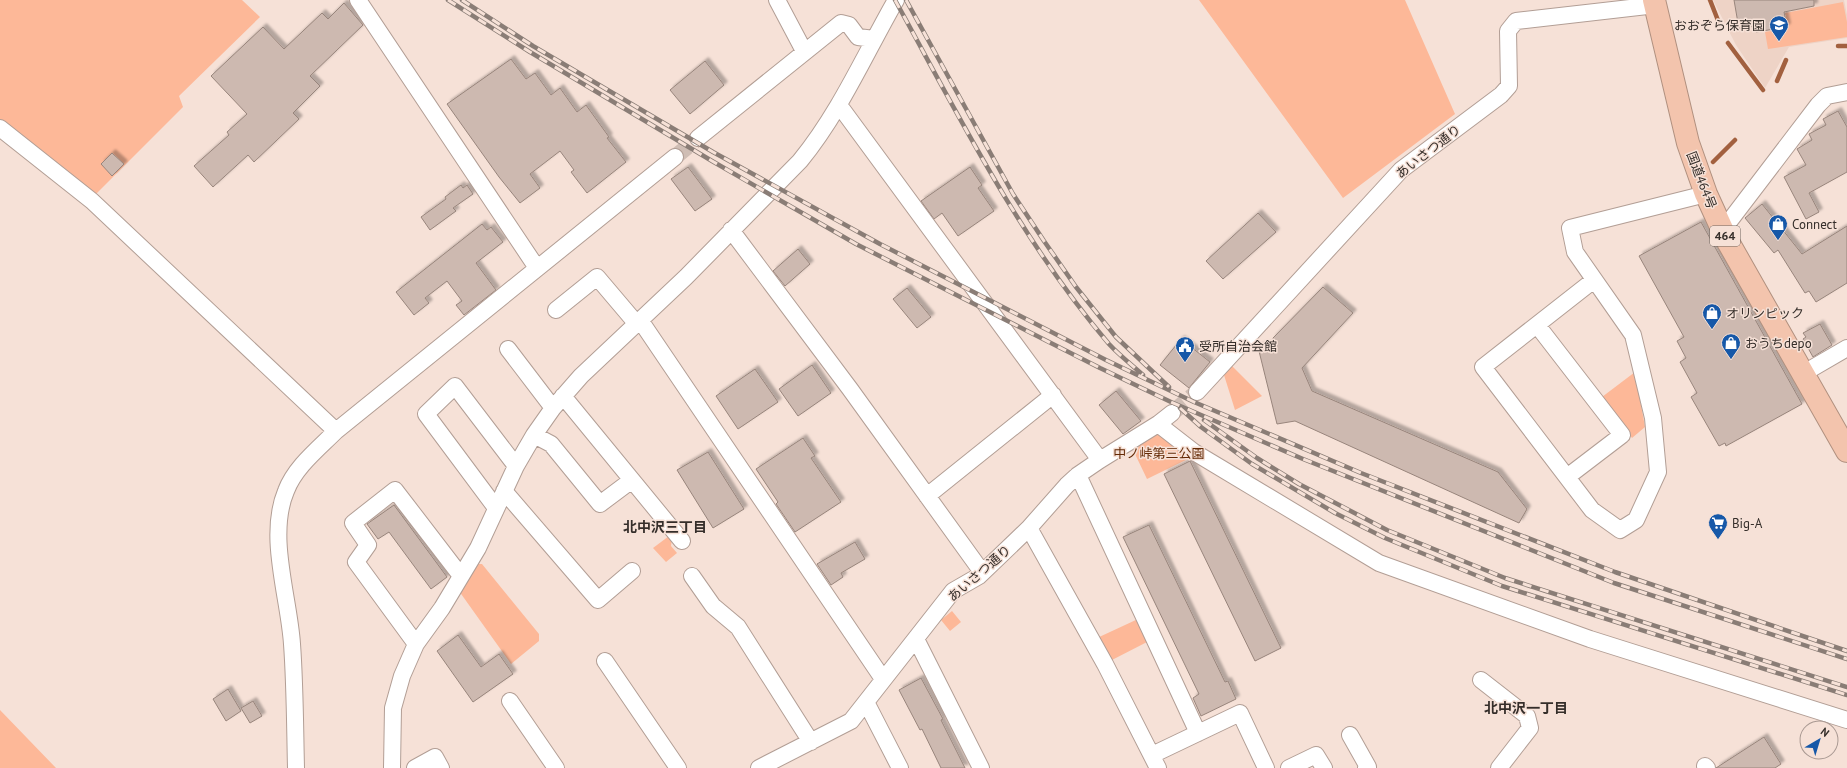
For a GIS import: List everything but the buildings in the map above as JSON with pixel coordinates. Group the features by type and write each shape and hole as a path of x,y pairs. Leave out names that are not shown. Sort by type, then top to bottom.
{"highway":[{"name":"国道464号","path":"1655,3 1688,143 1706,194 1722,231 1847,451"}],"street":[{"path":"358,0 537,268"},
{"path":"777,0 804,51"},
{"path":"392,768 393,708 402,676 416,644 442,608 478,548 516,466 534,435 558,402 598,358 686,277 800,161 816,142 839,105 896,0"},
{"name":"あいさつ通り","path":"1197,392 1401,170 1501,95 1508,86 1508,31 1516,21 1655,3"},
{"path":"698,138 804,51 841,23 849,25 858,37 874,39"},
{"path":"1722,231 1818,105 1827,96 1847,92"},
{"path":"839,105 1100,460"},
{"path":"0,128 92,202 336,431"},
{"path":"296,768 292,643 280,563 279,528 281,505 286,490 294,477 306,461 336,431 675,157"},
{"path":"1594,280 1483,367 1592,510 1620,530 1636,520 1658,472 1653,418 1633,335 1575,252 1570,228 1706,194"},
{"path":"731,230 850,389 982,572"},
{"path":"556,310 597,277 638,321 883,679"},
{"path":"1537,325 1622,435 1567,477"},
{"path":"1804,373 1847,348"},
{"path":"508,349 632,480 682,541"},
{"path":"496,508 426,414 455,386 516,466"},
{"path":"927,496 1053,395"},
{"name":"あいさつ通り","path":"759,768 851,721 953,591 982,572 1029,528 1067,485 1078,475 1158,424 1172,412"},
{"path":"1158,424 1194,452 1379,563 1590,639 1847,720"},
{"path":"534,435 551,444 600,504 632,480"},
{"path":"1078,475 1198,733"},
{"path":"416,644 356,562 368,545 353,523 395,490 461,576"},
{"path":"504,491 598,600 632,571"},
{"path":"1029,528 1104,664 1155,762 1198,733 1240,713 1266,768"},
{"path":"692,576 713,606 738,627 810,742"},
{"path":"916,639 982,768"},
{"path":"605,661 678,768"},
{"path":"1481,680 1527,716 1530,728 1499,768"},
{"path":"510,701 556,768"},
{"path":"866,702 900,768"},
{"path":"1350,735 1368,767 1366,768"},
{"path":"1289,768 1316,756 1324,768"},
{"path":"415,768 435,757 441,768"}],"shaded area":[{"name":"おおぞら保育園","path":"1713,0 1844,0 1847,15 1847,38 1789,47 1765,88 1736,45"}],"green space":[{"path":"0,0 242,0 260,17 179,96 183,107 95,195 0,119"},
{"path":"1199,0 1405,0 1455,114 1343,198"},
{"path":"1843,2 1847,22 1847,37 1768,49 1765,32 1788,28 1785,13"},
{"path":"1232,366 1262,396 1235,410 1224,375"},
{"path":"1635,372 1645,427 1632,438 1602,397"},
{"name":"中ノ峠第三公園","path":"1157,433 1194,456 1147,479 1135,454 1140,444"},
{"path":"669,536 672,539 671,546 677,553 666,562 653,548"},
{"path":"476,564 482,564 539,634 539,641 511,664 459,591"},
{"path":"952,611 961,622 950,631 941,620"},
{"path":"1138,619 1149,641 1110,661 1097,638"},
{"path":"0,710 56,768 0,768"}],"waterway":[{"path":"1710,0 1719,23"},
{"path":"1728,43 1763,90"},
{"path":"1838,46 1847,46"},
{"path":"1777,81 1786,60"},
{"path":"1713,162 1735,140"}],"tunnel":[{"path":"675,157 698,138"},
{"path":"1172,413 1197,392"}],"railway":[{"path":"448,0 530,52 712,161 856,244 1100,368 1171,402 1303,459 1614,583 1847,659"},
{"path":"462,0 533,46 713,152 880,244 1106,360 1194,402 1361,473 1615,572 1847,651"},
{"path":"895,0 968,134 1020,221 1077,304 1109,344 1143,375"},
{"path":"906,0 1013,194 1044,241 1076,287 1116,337 1169,387"},
{"path":"1180,408 1201,427 1252,464 1335,513 1385,538 1502,586 1847,695"},
{"path":"1204,420 1257,458 1299,484 1387,530 1505,578 1847,687"}],"place":[{"name":"おおぞら保育園","path":"1779,42"},
{"name":"Connect","path":"1778,241"},
{"name":"オリンピック","path":"1712,330"},
{"name":"おうちdepo","path":"1731,360"},
{"name":"受所自治会館","path":"1185,363"},
{"name":"Big-A","path":"1718,540"}],"district":[{"name":"北中沢三丁目","path":"665,527"},
{"name":"北中沢一丁目","path":"1526,708"}]}
